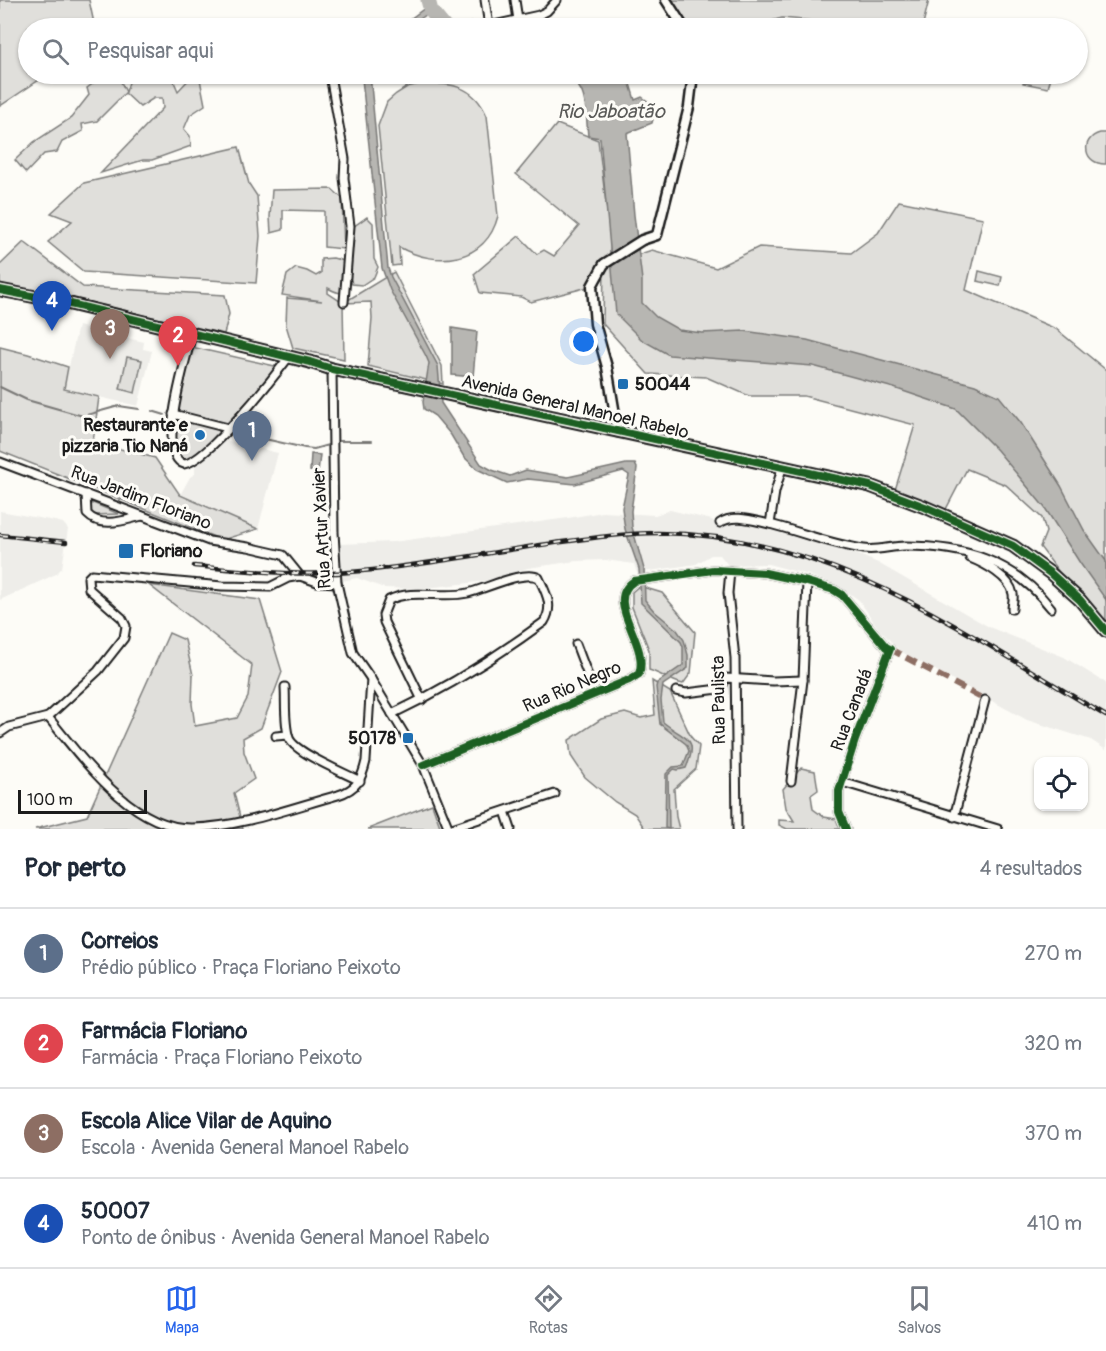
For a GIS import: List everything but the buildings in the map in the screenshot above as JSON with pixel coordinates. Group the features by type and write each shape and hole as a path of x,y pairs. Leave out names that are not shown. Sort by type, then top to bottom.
{"main road":[{"name":"Avenida General Manoel Rabelo","path":"0,290 62,302 332,369 870,486 925,507 1012,546 1065,586 1106,631"}],"street":[{"path":"484,0 487,18"},
{"path":"515,0 518,18"},
{"path":"666,0 678,18"},
{"path":"526,18 539,15 556,2"},
{"path":"331,84 345,159 344,177 350,226 344,302"},
{"path":"618,432 608,367 595,324 592,286 604,264 609,260 642,240 657,235 689,107 692,84"},
{"path":"192,334 171,427 176,459 184,464 193,461 228,428 264,391 289,357"},
{"name":"Rua Artur Xavier","path":"332,369 334,532 337,583 353,653 423,765 449,829"},
{"path":"173,414 228,428"},
{"name":"Rua Jardim Floriano","path":"0,462 209,541 283,555 300,576"},
{"path":"770,524 775,492 782,468"},
{"path":"86,494 87,514 94,520 105,522 142,516"},
{"path":"720,523 736,518 770,524 864,549 904,546 938,547 978,556 1020,576 1036,589 1051,608"},
{"path":"951,550 986,565 997,574 1012,593 1012,609"},
{"name":"Rua Rio Negro","path":"423,765 639,674 642,659 624,611 622,597 628,585 638,579 713,570 765,573 807,582 834,590 842,595 890,649"},
{"name":"Rua Paulista","path":"730,571 728,593 735,658 737,829"},
{"path":"0,733 9,727 48,717 98,671 124,638 127,632 122,618 89,589 88,579 92,574 222,586 270,587 288,578 300,576 317,582 337,583"},
{"path":"392,714 422,700 464,677 544,622 549,615 550,606 539,578 531,574 524,575 463,594 403,595 389,600 383,615 384,622 422,700"},
{"path":"791,781 803,680 807,582"},
{"path":"576,644 595,694"},
{"name":"Rua Canadá","path":"846,829 839,812 838,800 842,782 855,740 890,649"},
{"path":"676,691 686,693 716,689 722,687 725,678 803,680"},
{"path":"48,717 96,775 124,800 147,815 168,824 190,828 252,818 348,792 360,781 366,761 371,679"},
{"path":"285,687 288,735 293,745 360,781"},
{"path":"954,817 985,700"},
{"path":"276,736 288,735"},
{"path":"842,782 998,829"},
{"path":"449,829 555,794"},
{"path":"505,811 511,829"},
{"path":"966,829 968,821"}],"shaded area":[{"path":"0,0 89,0 93,18 18,18 18,84 33,84 0,106"},
{"path":"670,0 929,0 924,18 682,18"},
{"path":"92,84 122,84 126,92 128,84 175,84 178,91 185,84 201,84 205,105 190,115 184,129 190,136 191,146 152,160 143,160 101,173 163,108 162,98 154,98 140,107 125,93 97,121 82,124 83,131 62,142 57,152 44,154 26,173 15,160 34,142 71,118 89,95 87,88"},
{"path":"419,84 441,84 460,88 468,92 482,106 487,116 498,216 492,232 483,244 471,252 458,257 428,258 399,247 400,265 392,266 378,126 387,102 407,87"},
{"path":"1028,84 1049,84 1048,88"},
{"path":"557,124 598,140 611,243 609,260 592,286 531,302 521,297 480,293 474,274 519,236 537,254 544,250 554,256 579,226 516,174"},
{"path":"1100,133 1106,133 1106,164 1093,160 1087,151 1089,141"},
{"path":"239,147 249,184 257,196 260,236 256,283 84,272 48,242 72,221 51,213 84,183"},
{"path":"332,189 342,198 344,249 324,247 324,211 283,210 283,230 271,233 272,190"},
{"path":"899,201 983,218 966,290 1056,329 1106,370 1106,624 1068,584 1040,547 1046,532 1042,518 1006,485 967,469 945,511 895,490 915,425 804,396 749,396 706,377 648,374 603,324 604,266 652,250 716,268 759,247 851,253 878,233"},
{"path":"367,217 373,223 374,259 378,267 374,277 362,285 352,284 351,280 349,291 344,293 328,288 328,293 343,303 344,359 293,348 286,325 287,298 322,301 282,295 287,275 296,268 316,276 321,273 321,259 333,258 344,261 351,275 353,227"},
{"path":"24,242 83,287 225,295 229,314 224,334 59,295 0,284 0,265"},
{"path":"979,271 1002,277 1000,286 977,281"},
{"path":"394,272 442,366 443,384 368,366 371,302 343,303"},
{"path":"78,326 144,342 143,349 152,351 138,406 64,389"},
{"path":"187,346 279,367 191,462 176,458 172,414"},
{"path":"0,347 68,367 64,389 99,397 93,442 155,458 180,495 258,529 222,540 0,451"},
{"path":"127,357 142,360 135,393 120,389"},
{"path":"224,440 278,453 258,529 180,495 190,477 195,474 195,467"},
{"path":"93,503 119,514 93,515 90,512"},
{"path":"670,510 712,520 717,525 741,521 838,546 878,563 989,627 1064,657 1106,683 1106,750 1091,740 1027,720 900,651 878,628 859,600 840,587 809,575 768,564 728,565 720,555 711,555 696,564 637,573 634,564 606,560 576,561 528,568 487,581 417,589 384,588 357,578 342,581 339,544 393,542 603,512 655,515"},
{"path":"0,511 63,523 68,529 62,568 56,574 0,600"},
{"path":"149,585 260,600 282,672 261,728 243,738 244,752 254,779 234,793 243,829 35,829 87,816 169,633 185,640 193,675 192,704 195,726 237,718 248,697 252,665"},
{"path":"639,586 662,593 695,632 691,673 683,684 649,670 649,650 632,607 632,592"},
{"path":"652,681 670,692 691,737 699,746 696,769 674,789 679,829 645,829 635,814 615,802 585,777 571,756 569,740 601,719 625,713 641,718 655,715"},
{"path":"801,768 815,771 818,790 811,795 813,809 824,817 836,819 840,829 787,829 779,825 779,820 794,821 786,808 783,789"},
{"path":"432,804 441,829 368,829"}],"water":[{"path":"429,5 431,11 422,18 411,18"},
{"path":"363,84 371,84 388,268 438,366 441,403 481,464 510,476 526,470 568,477 626,464 635,464 637,468 631,511 632,527 644,569 645,600 654,611 677,630 684,640 688,655 688,668 663,685 661,700 663,722 684,736 691,745 686,768 674,769 668,775 669,829 665,828 666,774 673,767 683,766 689,751 686,744 660,724 656,687 657,683 683,665 683,647 681,642 641,603 639,569 625,529 622,508 629,475 623,471 575,484 528,479 507,483 477,469 464,457 451,435 435,416 424,409 429,363 390,290 382,268"},
{"name":"Rio Jaboatão","path":"577,84 630,84 635,100 642,97 656,107 652,123 627,133 642,280 642,303 656,317 679,330 702,333 744,331 807,340 975,385 999,396 1021,423 1061,486 1084,530 1106,561 1106,600 1045,508 997,450 956,409 894,388 813,366 669,355 642,340 616,314 600,138 588,136 586,107"},
{"path":"452,328 477,332 473,377 452,375"},
{"path":"311,454 320,455 318,472 310,471"}],"waterway":[{"name":"Rio Jaboatão","path":"428,0 431,11 437,18"},
{"path":"0,387 27,400 83,416 119,406 139,409"},
{"path":"152,411 165,415"},
{"path":"234,432 305,448 314,449 328,445"},
{"path":"339,441 372,441"}],"railway":[{"path":"194,566 278,573 341,573 408,566 617,535 658,533 721,538 781,550 838,569 893,593 947,621 1106,716"},
{"path":"0,535 66,542"}],"marked path":[{"path":"890,649 985,700"}],"cycle path":[{"path":"0,290 62,302 332,369 870,486 925,507 1013,546 1050,573 1080,600 1106,631"},
{"path":"423,765 639,674 641,662 624,611 623,600 625,590 634,581 713,570 765,573 834,590 842,595 890,649 855,740 839,791 839,812 846,829"}],"place":[{"name":"50007","path":"52,331"},
{"name":"Escola Alice Vilar de Aquino","path":"110,359"},
{"name":"Farmácia Floriano","path":"178,366"},
{"name":"50044","path":"623,384"},
{"name":"Restaurante e pizzaria Tio Naná","path":"200,435"},
{"name":"Correios","path":"252,461"},
{"name":"Floriano","path":"126,551"},
{"name":"50178","path":"408,738"}]}
